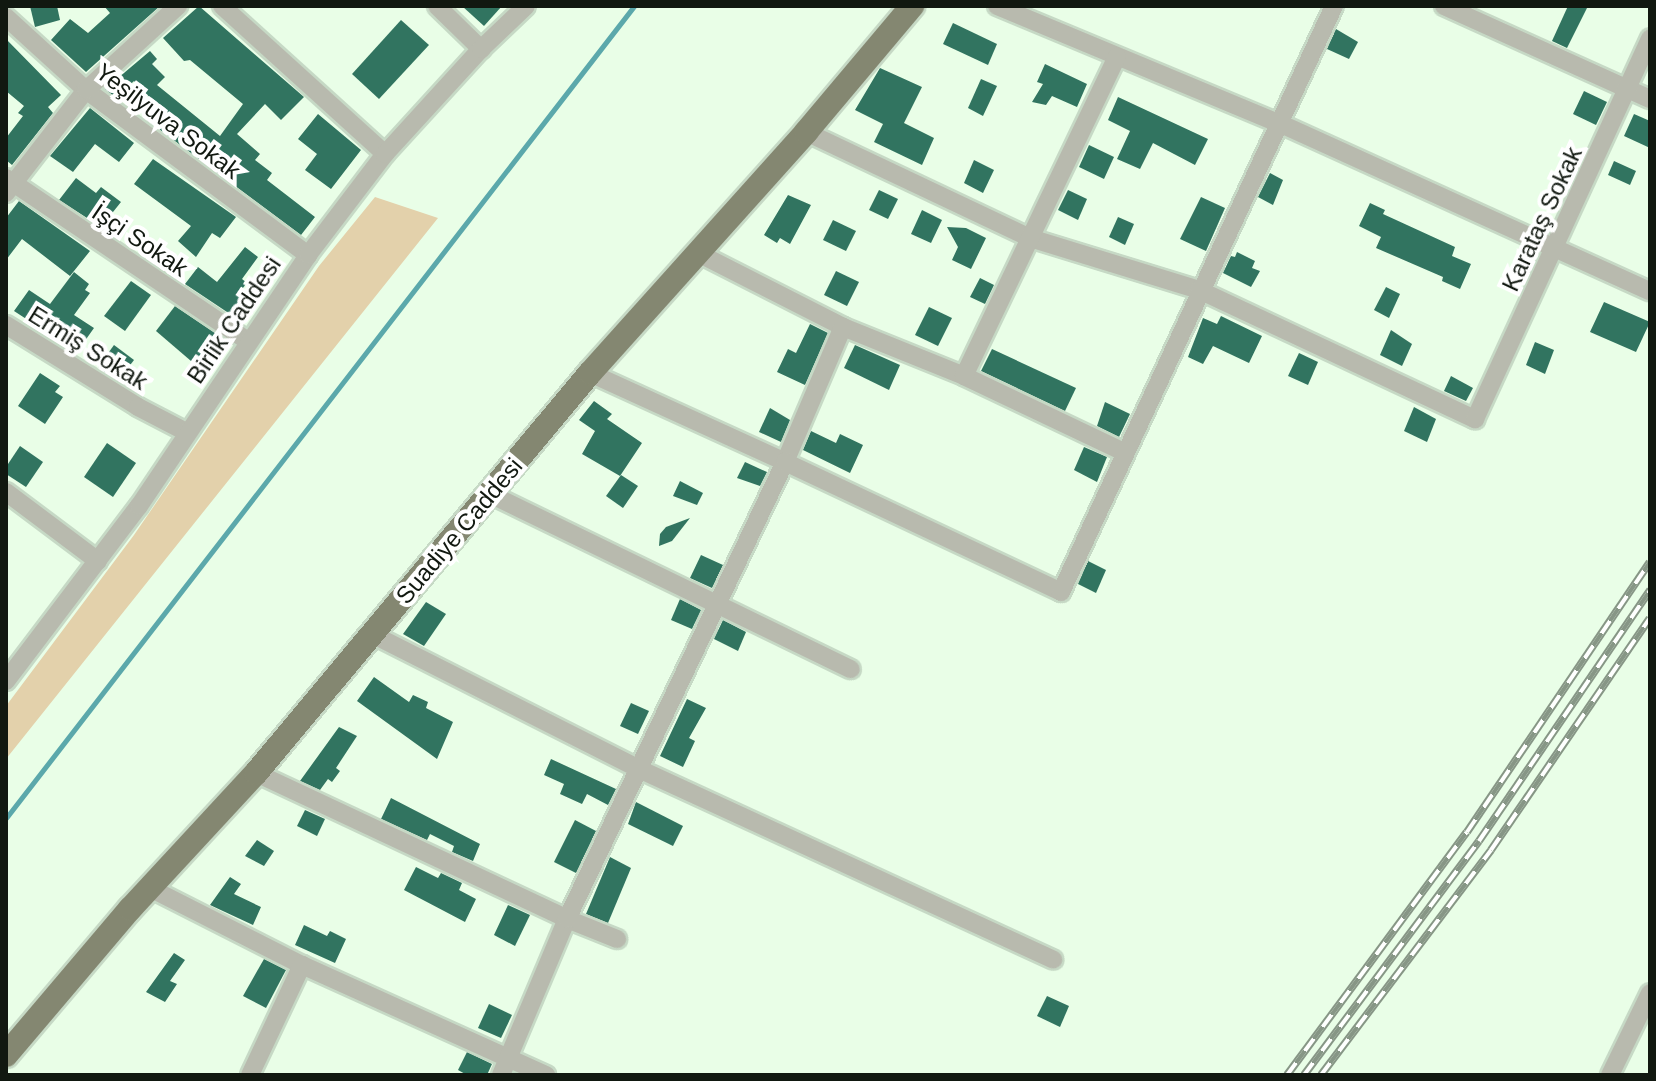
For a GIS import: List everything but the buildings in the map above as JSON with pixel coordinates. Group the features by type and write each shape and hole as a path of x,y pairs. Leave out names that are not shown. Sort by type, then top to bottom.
{"main road":[{"name":"Suadiye Caddesi","path":"6,1055 150,888 256,773 590,373 806,132 912,6"}],"street":[{"path":"19,6 24,33"},
{"path":"8,185 86,90 178,6"},
{"path":"222,6 385,154"},
{"path":"437,6 481,49"},
{"name":"Birlik Caddesi","path":"6,681 98,561 308,255 385,154 481,49 526,6"},
{"path":"997,6 1281,124 1650,291"},
{"path":"590,373 1061,592 1199,290 1281,124 1334,6"},
{"path":"1444,6 1650,99"},
{"name":"Yeşilyuva Sokak","path":"6,17 86,90 308,255"},
{"name":"Karataş Sokak","path":"1199,290 1475,419 1650,38"},
{"path":"964,376 1117,57"},
{"path":"806,132 1030,238 1199,290"},
{"name":"İşçi Sokak","path":"8,185 248,341"},
{"path":"698,253 843,327 964,376 1126,453"},
{"name":"Ermiş Sokak","path":"6,325 138,407 188,433"},
{"path":"505,1066 567,919 785,462 843,327"},
{"path":"6,492 98,561"},
{"path":"490,494 851,669"},
{"path":"372,634 639,769 1053,959"},
{"path":"256,773 567,919 617,939"},
{"path":"150,888 505,1066 546,1075"},
{"path":"250,1075 302,965"},
{"path":"1610,1075 1650,993"}],"shaded area":[{"path":"375,197 438,218 6,759 6,706 134,535 319,266"}],"waterway":[{"path":"6,818 634,6"}],"railway":[{"path":"1287,1075 1467,832 1650,562"},
{"path":"1304,1075 1479,841 1650,590"},
{"path":"1321,1075 1491,850 1650,618"}]}
